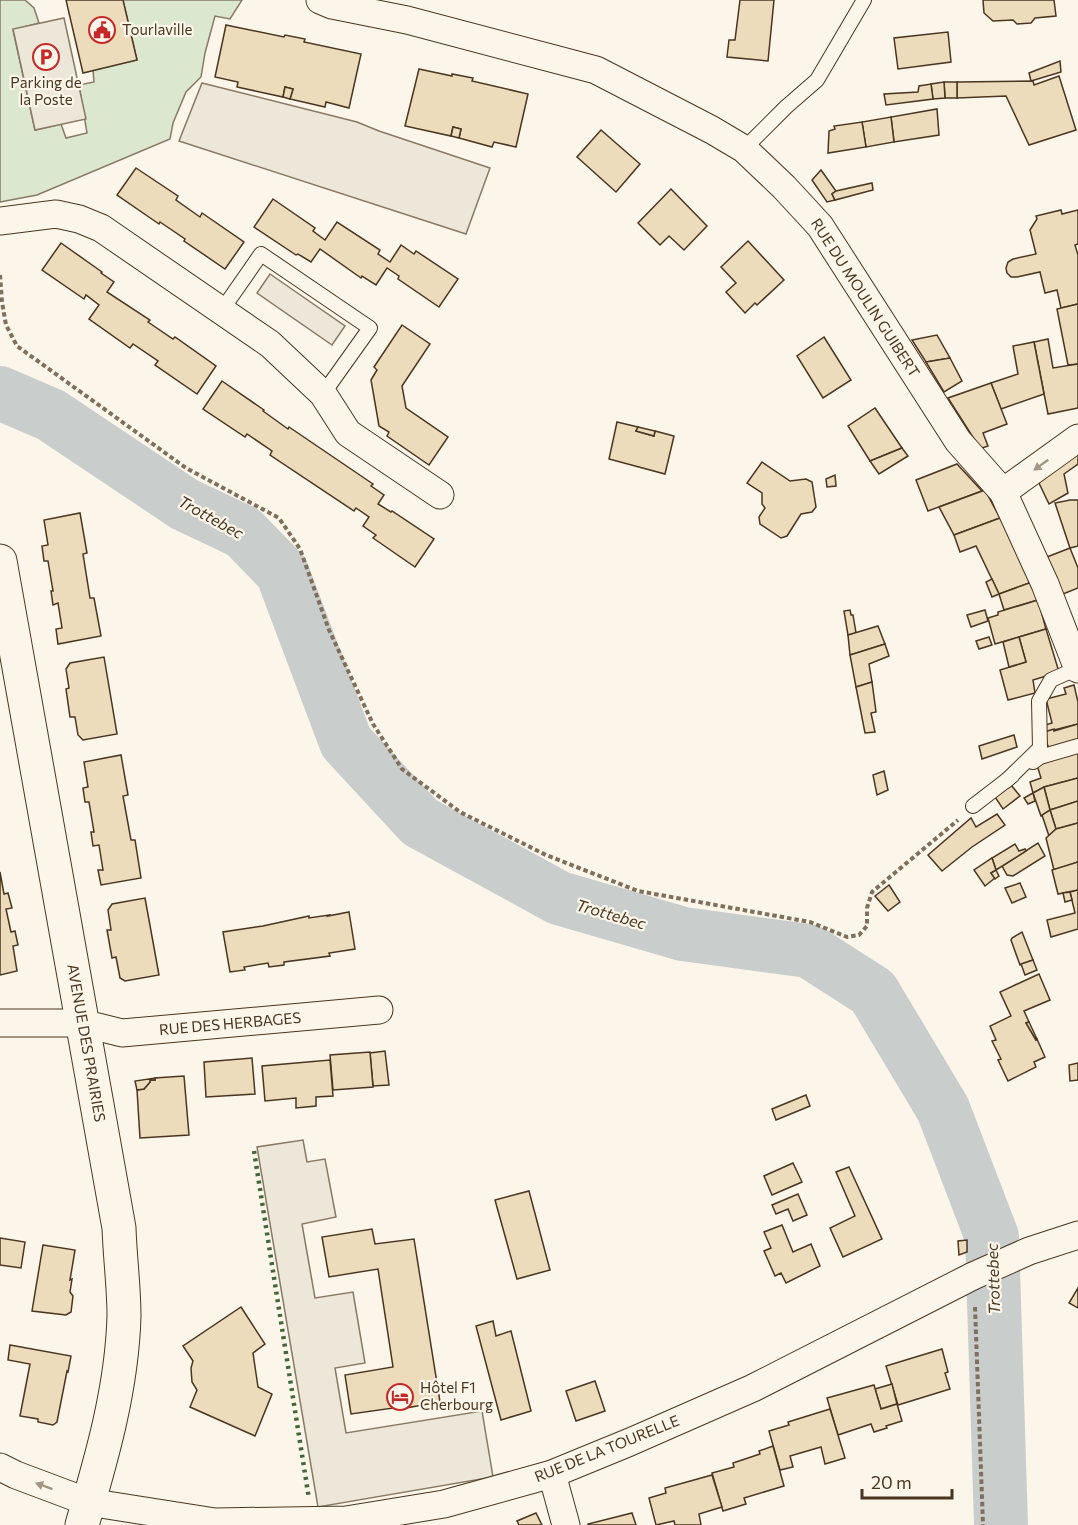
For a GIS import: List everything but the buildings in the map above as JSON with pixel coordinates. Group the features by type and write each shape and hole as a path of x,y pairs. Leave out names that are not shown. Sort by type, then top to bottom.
{"street":[{"name":"RUE DU MOULIN GUIBERT","path":"320,0 332,5 407,20 596,70 744,149 820,226 958,441 1003,492 1045,584 1078,669"},
{"path":"0,221 56,214 79,219 101,228 270,344 323,394 348,433 440,495"},
{"path":"1003,492 1078,438"},
{"name":"AVENUE DES PRAIRIES","path":"0,561 9,665 82,1023 119,1228 124,1316 117,1384 107,1437 85,1514"},
{"name":"RUE DES HERBAGES","path":"0,1023 82,1023 122,1033 379,1010"},
{"name":"RUE DE LA TOURELLE","path":"0,1467 85,1514 215,1522 346,1520 444,1504 552,1474 630,1442 753,1388 977,1274 1029,1251 1078,1235"},
{"path":"552,1474 566,1525"}],"lane":[{"path":"744,149 817,80 864,0"},
{"path":"222,310 261,254 369,328 323,394"},
{"path":"1006,781 1040,748 1039,701 1051,680 1078,669"},
{"path":"973,806 1040,757 1078,746"}],"path":[{"path":"0,275 6,325 17,346 186,468 279,518 300,549 329,630 373,724 402,770 460,812 546,855 638,891 810,922 847,938 859,935 867,926 867,908 872,892 973,806"},
{"path":"977,1274 983,1525"}],"green space":[{"path":"0,0 25,0 34,8 39,23 13,30 35,130 61,124 66,138 87,133 79,85 94,82 93,70 137,60 123,0 242,0 230,19 215,16 201,77 186,92 173,123 170,139 37,195 0,202"}],"shaded area":[{"name":"Parking de la Poste","path":"64,18 86,119 35,130 13,29"},
{"path":"202,83 357,122 490,168 466,234 179,141"},
{"path":"270,274 345,326 332,345 257,293"},
{"path":"303,1140 307,1162 325,1159 336,1217 302,1224 315,1298 353,1292 365,1363 335,1368 346,1433 482,1411 493,1477 318,1507 257,1147"}],"waterway":[{"name":"Trottebec","path":"0,393 51,415 184,504 243,532 282,572 346,742 420,822 559,898 683,934 809,951 873,992 943,1109 992,1237 1001,1525"}],"hedge":[{"path":"254,1151 309,1499"}],"place":[{"name":"Tourlaville","path":"102,30"},
{"name":"Parking de la Poste","path":"46,57"},
{"name":"Hôtel F1 Cherbourg","path":"400,1397"}]}
